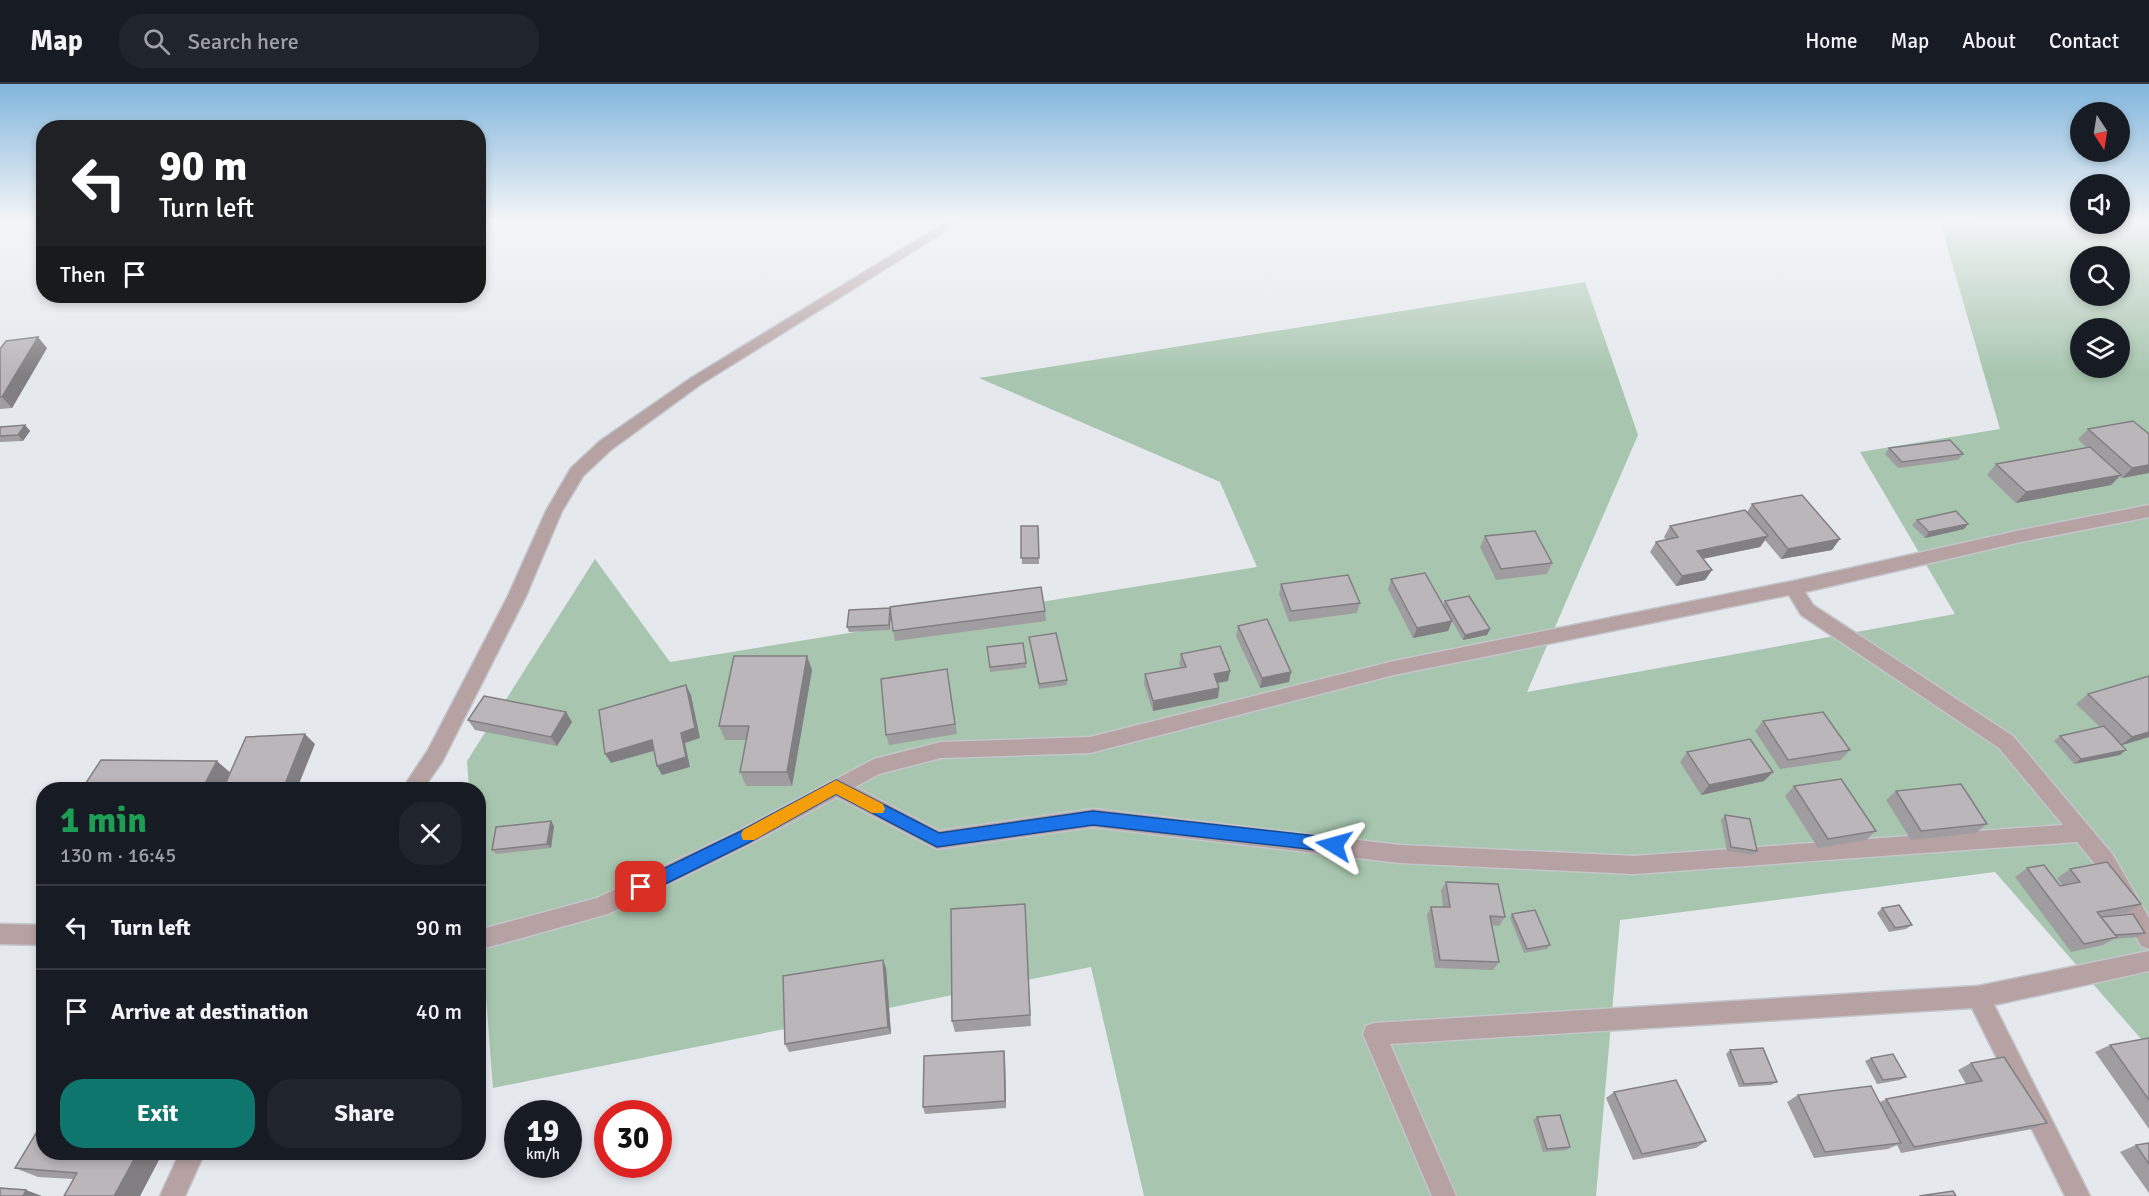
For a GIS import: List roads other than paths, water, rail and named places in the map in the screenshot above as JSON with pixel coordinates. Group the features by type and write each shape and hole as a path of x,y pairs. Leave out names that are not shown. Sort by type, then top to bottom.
{"street":[{"path":"417,782 435,756 517,596 554,512 578,472 606,445 696,381 875,271"},
{"path":"486,938 600,907 745,837 874,767 941,750 1090,745 1394,668 1728,599 1793,588 2021,536 2149,511"},
{"path":"1793,588 1807,610 2006,742 2106,862 2149,939"},
{"path":"836,787 937,840 1093,818 1400,854 1634,865 2082,833"},
{"path":"0,934 36,935"},
{"path":"1444,1196 1374,1034 1978,997 2149,961"},
{"path":"1978,997 2078,1196"},
{"path":"172,1196 189,1160"}]}
